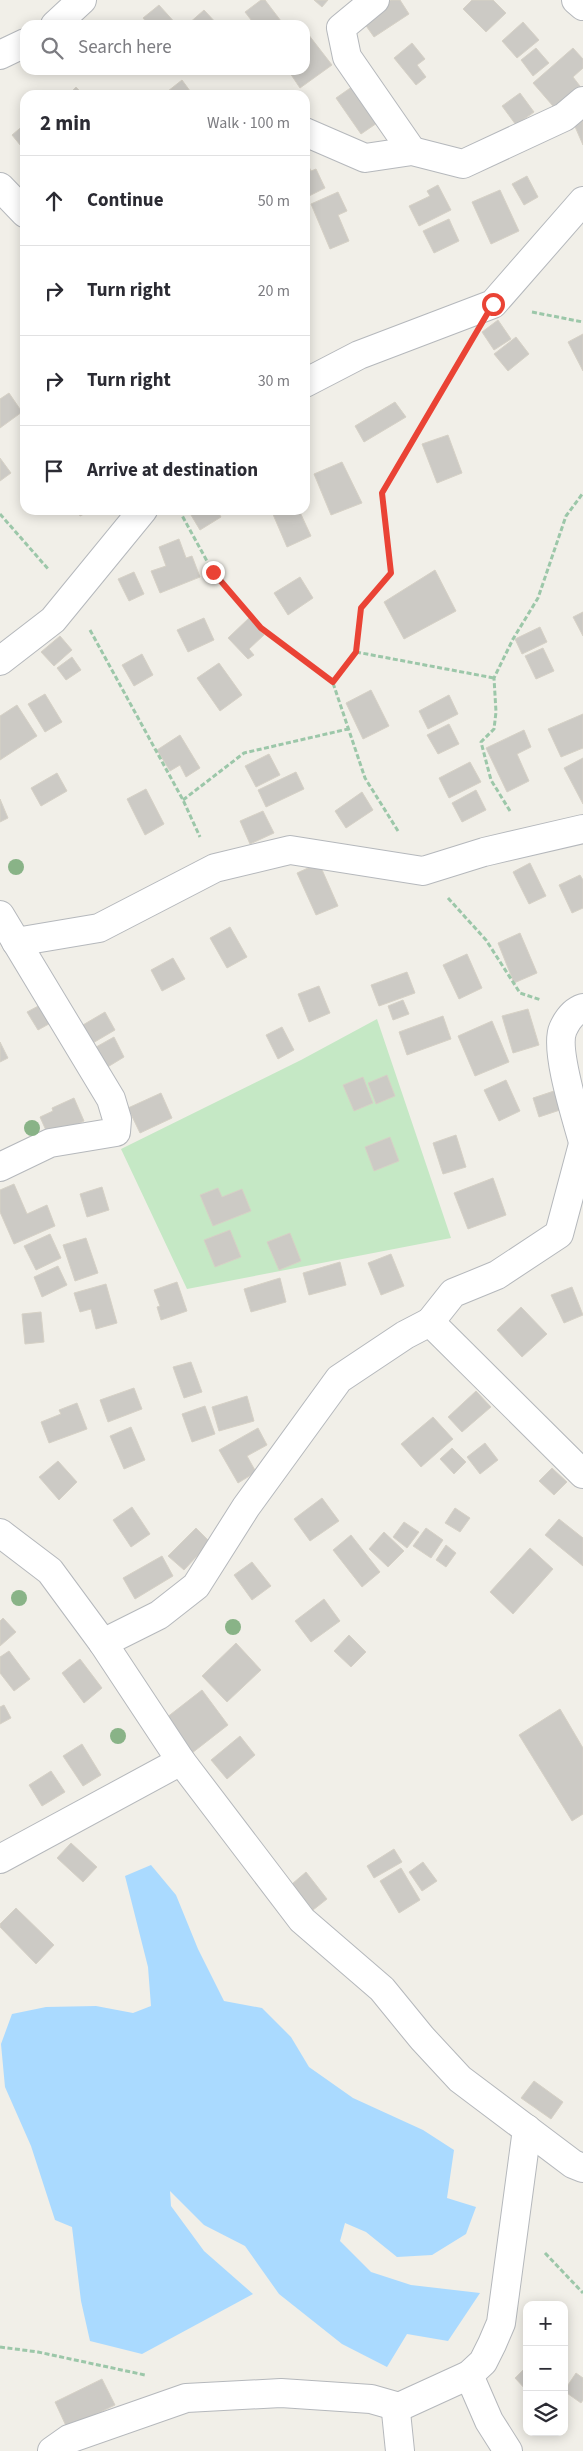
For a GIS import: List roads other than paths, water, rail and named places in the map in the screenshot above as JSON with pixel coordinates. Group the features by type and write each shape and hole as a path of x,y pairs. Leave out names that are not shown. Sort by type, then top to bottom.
{"street":[{"path":"60,20 82,0"},
{"path":"376,0 341,28 347,57 412,151"},
{"path":"576,0 583,6"},
{"path":"0,55 20,45"},
{"path":"310,134 365,158 412,151 463,164 564,117 583,101"},
{"path":"0,187 20,209"},
{"path":"310,380 359,355 493,304 583,200"},
{"path":"0,661 53,620 139,515"},
{"path":"16,942 99,928 214,868 290,850 423,871 528,841 583,829"},
{"path":"0,915 50,994 111,1099 117,1119 116,1132 50,1144 0,1167"},
{"path":"103,1644 159,1615 196,1586 246,1507 339,1379 405,1335 430,1322 453,1293 497,1275 559,1234 583,1143 562,1059 562,1031 579,1009"},
{"path":"430,1322 583,1474"},
{"path":"0,1533 50,1571 103,1644 182,1761 302,1920 382,1989 422,2038 460,2079 573,2164 583,2168"},
{"path":"0,1859 182,1761"},
{"path":"400,2451 396,2412 399,2407 469,2375 482,2362 500,2323 527,2129"},
{"path":"469,2375 489,2421 508,2451"},
{"path":"52,2451 69,2438 186,2398 281,2393 371,2399 399,2407"}],"water":[{"path":"151,1865 176,1895 198,1949 224,2001 262,2008 291,2037 309,2067 353,2098 423,2130 454,2150 447,2198 476,2207 466,2234 432,2255 397,2257 366,2232 345,2223 340,2241 371,2272 411,2285 480,2293 448,2341 407,2334 387,2367 342,2344 279,2294 245,2246 204,2225 170,2191 171,2206 204,2251 253,2294 142,2354 90,2341 81,2301 72,2227 55,2220 31,2146 5,2087 1,2044 12,2014 46,2007 96,2006 133,2013 151,2006 148,1967 125,1876"}]}
